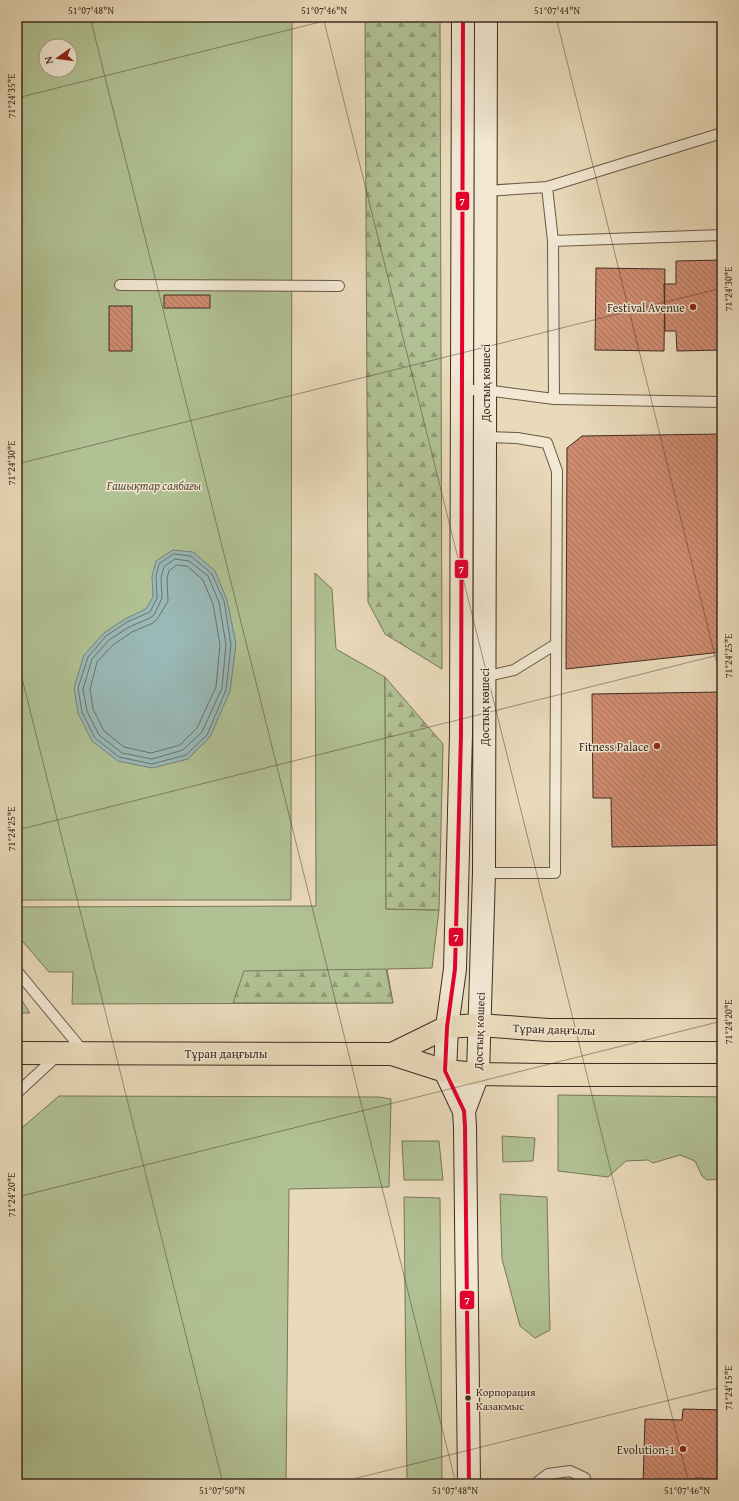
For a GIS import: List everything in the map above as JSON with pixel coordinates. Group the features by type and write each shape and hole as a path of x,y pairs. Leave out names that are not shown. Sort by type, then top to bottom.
{"main road":[{"name":"Тұран даңғылы","path":"392,1054 447,1027 479,1026 548,1030 722,1030"},
{"path":"17,1053 61,1053"},
{"name":"Тұран даңғылы","path":"61,1053 392,1054 445,1072 547,1075 722,1075"}],"street":[{"name":"Достық көшесі","path":"462,17 461,734 455,969 447,1027 445,1072 464,1111"},
{"name":"Достық көшесі","path":"464,1111 478,1074 484,873 486,17"},
{"path":"464,1111 469,1484"}],"lane":[{"path":"485,191 547,187 722,133"},
{"path":"547,187 553,241 554,399"},
{"path":"553,241 722,235"},
{"path":"120,285 339,286"},
{"path":"462,390 485,390 554,399 722,402"},
{"path":"484,873 555,873 557,471 547,443 517,438 485,437"},
{"path":"484,677 514,670 556,644"},
{"path":"17,971 85,1053"},
{"path":"17,1093 61,1053"},
{"path":"535,1484 548,1474 570,1471 585,1478 586,1484"}],"green space":[{"name":"Ғашықтар саябағы","path":"17,17 292,17 291,900 17,900"},
{"path":"365,17 440,17 442,669 385,634 368,602"},
{"path":"315,573 332,589 336,649 385,677 386,909 439,910 432,968 387,969 393,1003 72,1004 73,972 49,972 17,935 17,907 316,906"},
{"path":"385,677 443,744 439,910 386,909"},
{"path":"386,969 393,1003 233,1003 244,971"},
{"path":"17,993 30,1013 17,1013"},
{"path":"558,1095 722,1097 722,1179 707,1180 702,1176 695,1161 680,1155 653,1163 648,1160 626,1161 608,1177 558,1171"},
{"path":"59,1096 379,1097 391,1099 389,1187 289,1189 286,1484 17,1484 17,1132"},
{"path":"502,1136 535,1138 533,1161 503,1162"},
{"path":"402,1141 439,1141 443,1180 404,1180"},
{"path":"500,1194 547,1197 550,1330 535,1338 520,1326 502,1259"},
{"path":"404,1197 440,1198 442,1484 407,1484"}],"water":[{"path":"173,550 193,552 215,571 227,600 236,644 230,691 210,737 188,759 152,768 118,761 92,741 78,713 74,688 84,655 104,633 125,619 146,609 153,597 152,576 156,561"}],"building":[{"name":"Festival Avenue","path":"722,260 722,350 677,351 676,331 665,331 664,284 676,284 676,261"},
{"path":"596,268 665,269 664,351 595,350"},
{"path":"164,295 210,295 210,308 164,308"},
{"path":"109,306 132,306 132,351 109,351"},
{"path":"722,434 722,652 566,669 567,448 582,436"},
{"name":"Fitness Palace","path":"722,692 722,845 612,847 611,798 593,798 592,694"},
{"name":"Evolution-1","path":"683,1409 722,1410 722,1479 695,1478 695,1484 643,1484 645,1419 682,1420"}],"transit line":[{"name":"7","path":"463,17 461,734 455,969 447,1027 445,1071 464,1111 465,1127 469,1484"}],"place":[{"name":"Festival Avenue","path":"693,307"},
{"name":"Fitness Palace","path":"657,746"},
{"name":"Корпорация Казакмыс","path":"468,1398"},
{"name":"Evolution-1","path":"683,1449"}]}
